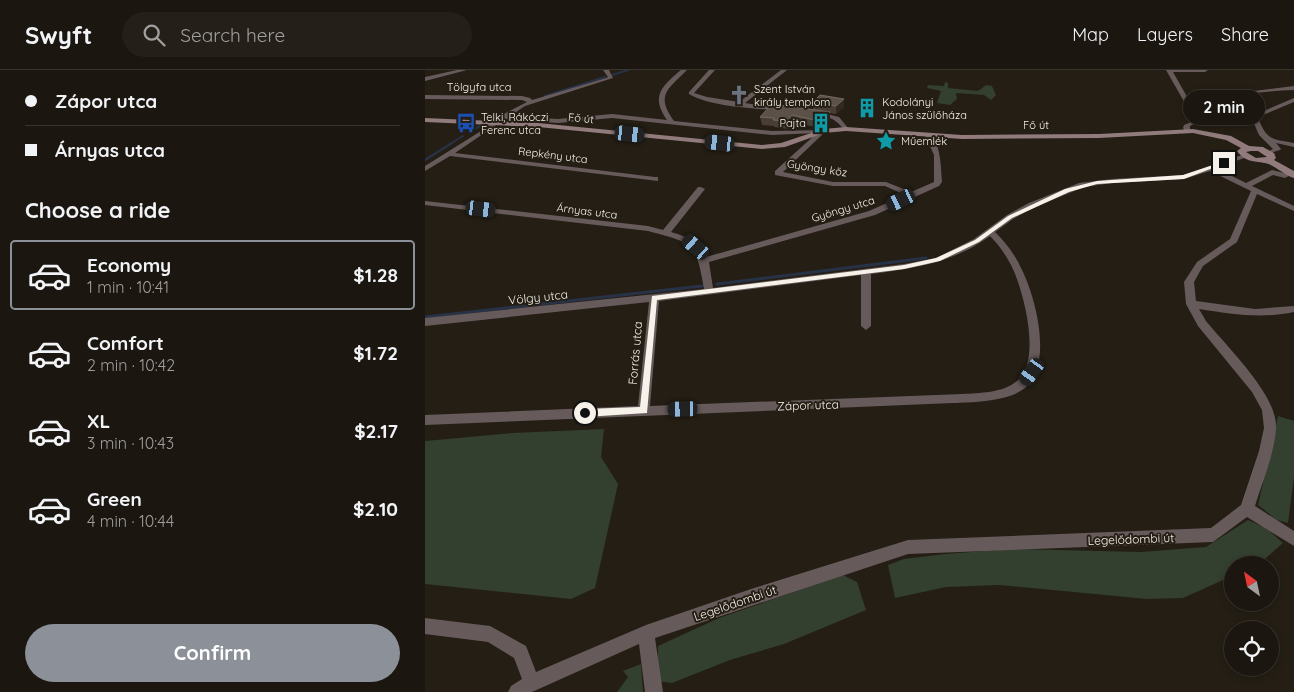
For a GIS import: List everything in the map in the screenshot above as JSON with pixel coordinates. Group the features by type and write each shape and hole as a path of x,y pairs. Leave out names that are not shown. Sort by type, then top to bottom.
{"main road":[{"name":"Fő út","path":"425,120 498,119 762,147 783,144 823,131 846,129 928,135 1080,137 1188,132 1217,134 1228,138 1246,152"},
{"path":"1246,152 1256,160 1266,154"},
{"path":"1246,152 1266,154 1289,176"}],"street":[{"path":"425,79 464,70"},
{"path":"671,121 663,108 662,93 665,87 684,70"},
{"path":"712,70 691,93 694,96 711,101 742,103 790,110"},
{"path":"742,103 785,70"},
{"path":"1169,70 1205,70"},
{"path":"1169,70 1195,117"},
{"path":"425,163 483,132 498,119 517,108 608,79 611,77 605,71"},
{"path":"553,91 596,75"},
{"path":"1188,132 1187,125 1193,123 1195,117 1225,98 1250,92 1294,88"},
{"name":"Tölgyfa utca","path":"425,97 522,98 528,99 531,103"},
{"path":"1256,120 1261,114 1294,100"},
{"path":"1189,104 1212,105 1256,120"},
{"path":"809,112 835,116 841,120 846,129"},
{"name":"Fő út","path":"498,119 558,120 612,116 772,133 823,131"},
{"path":"1256,120 1261,134 1278,149 1266,154"},
{"name":"Gyöngy köz","path":"823,131 777,173 833,184 886,184 911,195"},
{"name":"Gyöngy utca","path":"704,260 872,213 938,182 937,155 928,135"},
{"path":"1269,140 1294,145"},
{"path":"654,298 866,272 938,260 971,244 991,232 1010,217 1033,205 1082,186 1112,181 1184,177 1246,152"},
{"path":"425,169 445,153"},
{"name":"Repkény utca","path":"445,153 655,179"},
{"path":"1210,168 1294,208"},
{"path":"1289,176 1272,172 1251,188 1234,240 1200,264 1189,282 1191,304 1202,323 1256,389 1268,410 1269,436 1247,508 1294,539"},
{"path":"665,234 701,189"},
{"name":"Árnyas utca","path":"425,203 648,229 686,239 696,247 704,260 709,290"},
{"name":"Zápor utca","path":"425,420 644,410 860,404 990,396 1014,389 1024,382 1032,372 1034,350 1033,326 1029,301 1022,279 999,240 991,232"},
{"path":"866,272 866,326"},
{"name":"Forrás utca","path":"644,410 654,298"},
{"name":"Völgy utca","path":"425,322 654,298"},
{"path":"1191,304 1247,312 1281,313 1294,309"},
{"name":"Legelődombi út","path":"517,692 532,682 646,633 751,597 909,547 1213,536 1247,508"},
{"path":"425,626 490,634 520,652 532,682"},
{"path":"646,633 654,692"}],"green space":[{"path":"945,82 948,83 948,88 978,91 986,85 992,86 996,95 991,100 984,95 956,93 957,99 950,105 937,103 941,91 927,88 928,85 944,86"},
{"path":"1278,416 1294,421 1294,477 1288,523 1277,520 1258,505"},
{"path":"604,429 601,457 618,484 595,588 571,599 425,584 425,441 512,433"},
{"path":"1248,520 1266,528 1283,543 1268,556 1224,556 1224,580 1183,598 1147,599 999,585 946,587 895,598 888,565 904,559 1011,549 1141,552 1206,547"},
{"path":"843,575 857,582 866,610 784,644 730,660 672,683 658,681 658,646 719,618"},
{"path":"641,664 643,692 617,692 628,677 623,671"}],"building":[{"path":"820,95 844,99 836,106 813,102"},
{"path":"772,104 830,112 819,121 792,115 787,121 760,117"}],"waterway":[{"path":"612,75 628,70"},
{"path":"545,96 605,77"},
{"path":"469,133 480,126"},
{"path":"450,144 463,136"},
{"path":"425,160 452,143"},
{"path":"717,284 926,258"},
{"path":"425,317 702,286"}],"place":[{"name":"Szent István király templom","path":"739,95"},
{"name":"Kodolányi János szülőháza","path":"867,108"},
{"name":"Telki, Rákóczi Ferenc utca","path":"466,123"},
{"name":"Pajta","path":"821,123"},
{"name":"Műemlék","path":"886,141"}],"route":[{"path":"585,413 644,410 654,298 904,267 938,260 977,241 1010,217 1067,190 1097,182 1184,177 1224,163"}]}
